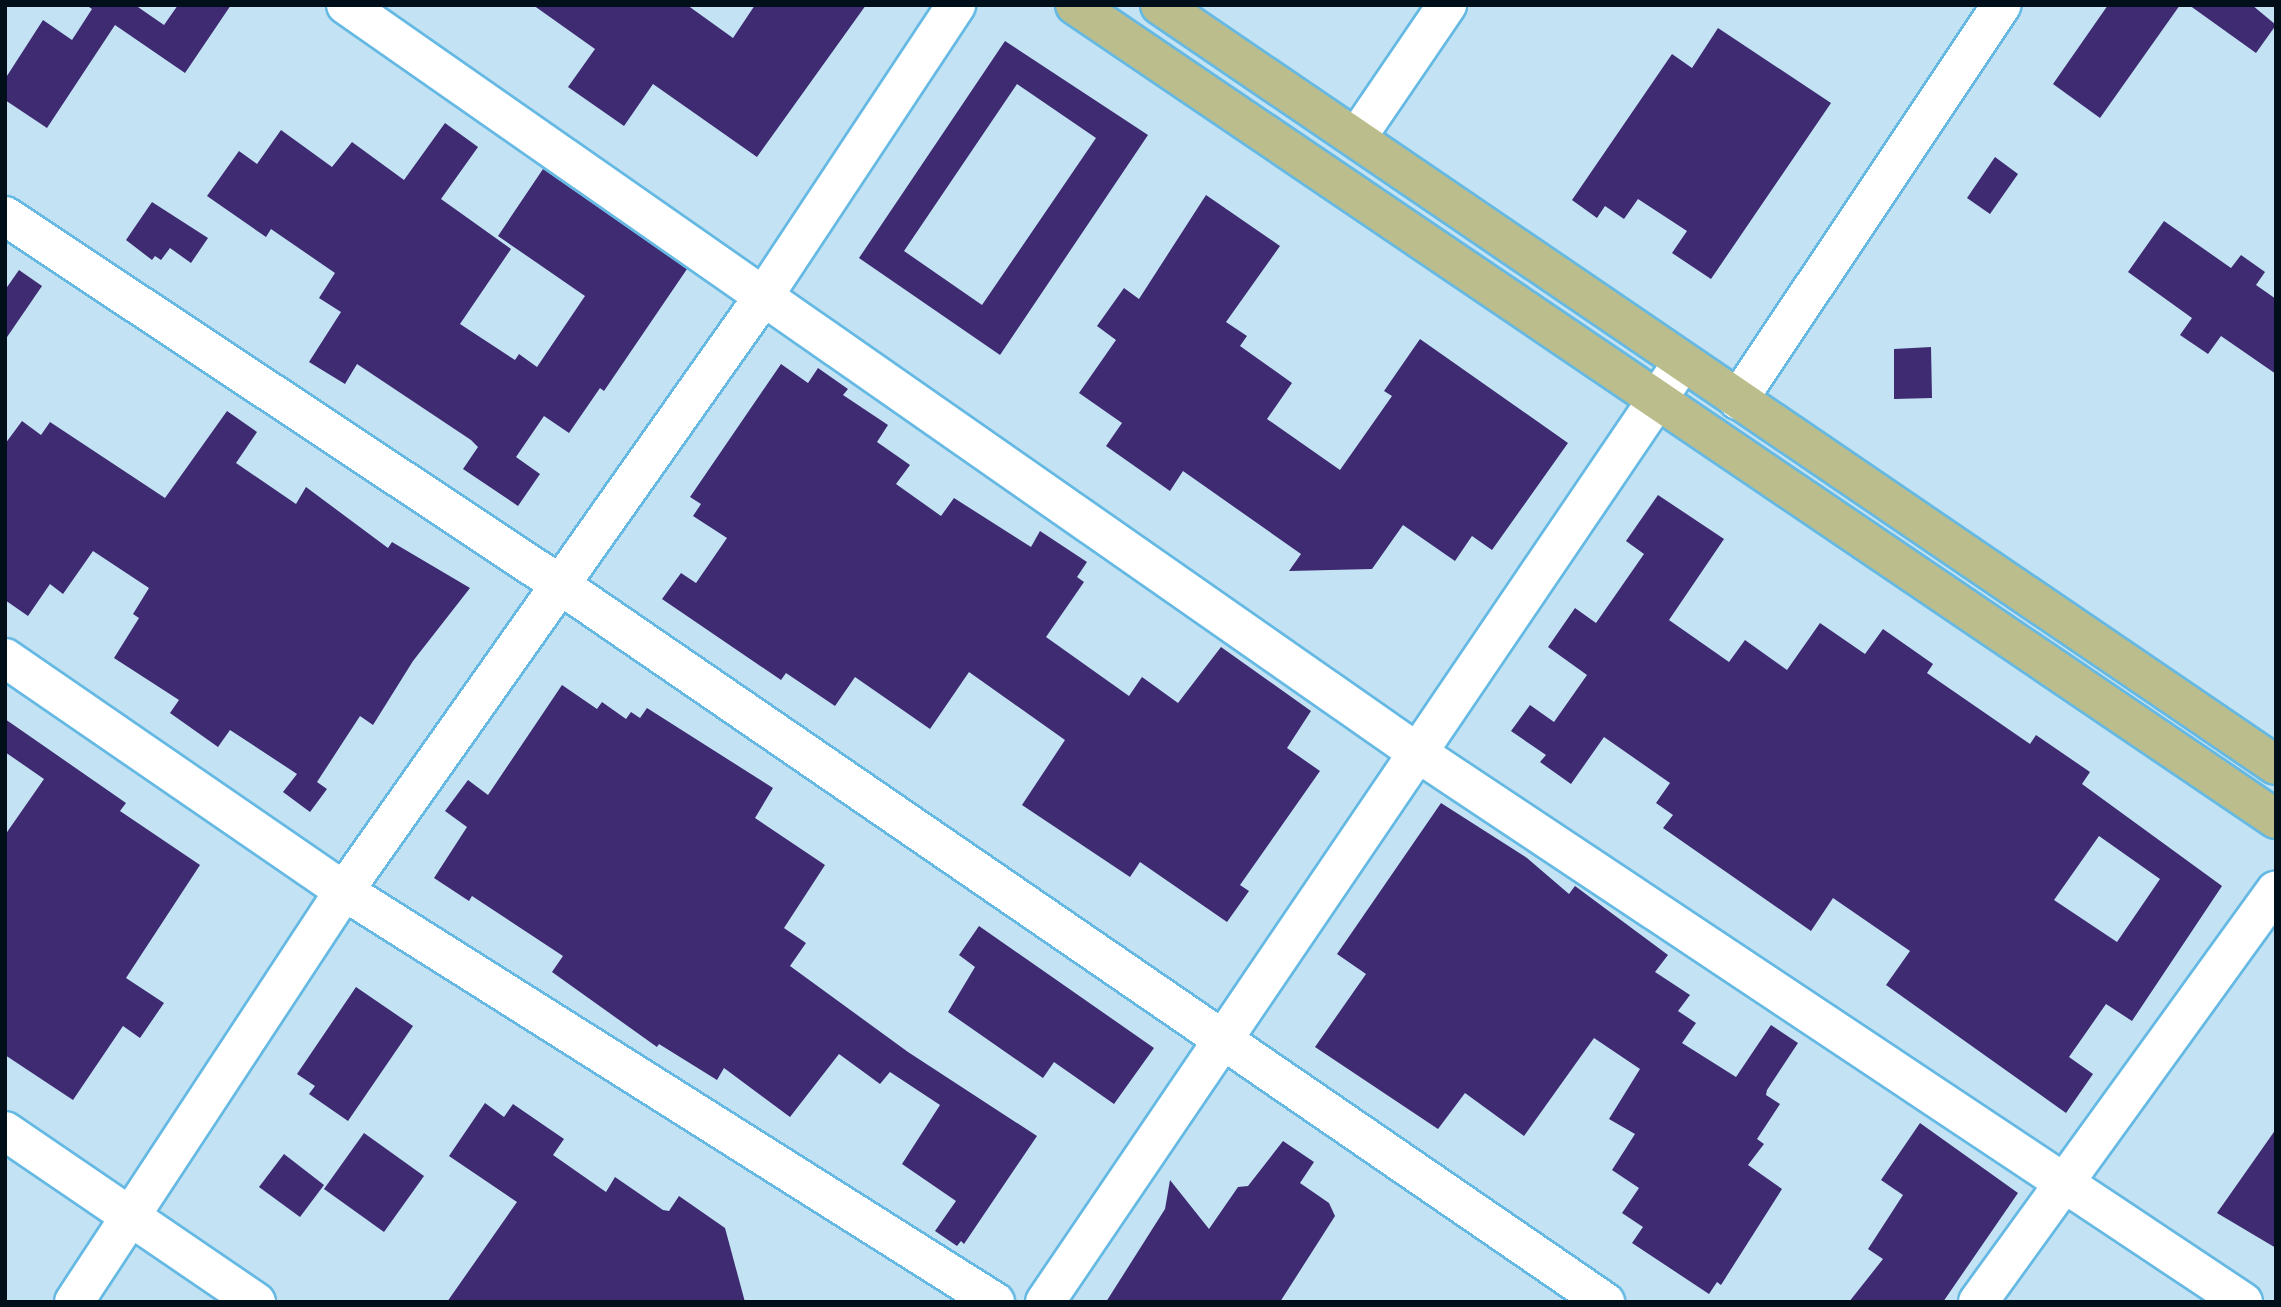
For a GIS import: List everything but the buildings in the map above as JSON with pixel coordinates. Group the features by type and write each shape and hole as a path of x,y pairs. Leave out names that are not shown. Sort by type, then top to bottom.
{"main road":[{"path":"1076,5 2276,819"},
{"path":"1160,5 2276,765"}],"street":[{"path":"346,5 1418,753 2065,1180 2243,1302"},
{"path":"74,1302 344,891 763,297 956,5"},
{"path":"1357,137 1447,5"},
{"path":"1738,400 2001,5"},
{"path":"5,216 559,584 1605,1302"},
{"path":"1045,1302 1682,363"},
{"path":"5,658 344,891 995,1302"},
{"path":"1978,1302 2276,890"},
{"path":"5,1131 256,1302"}]}
